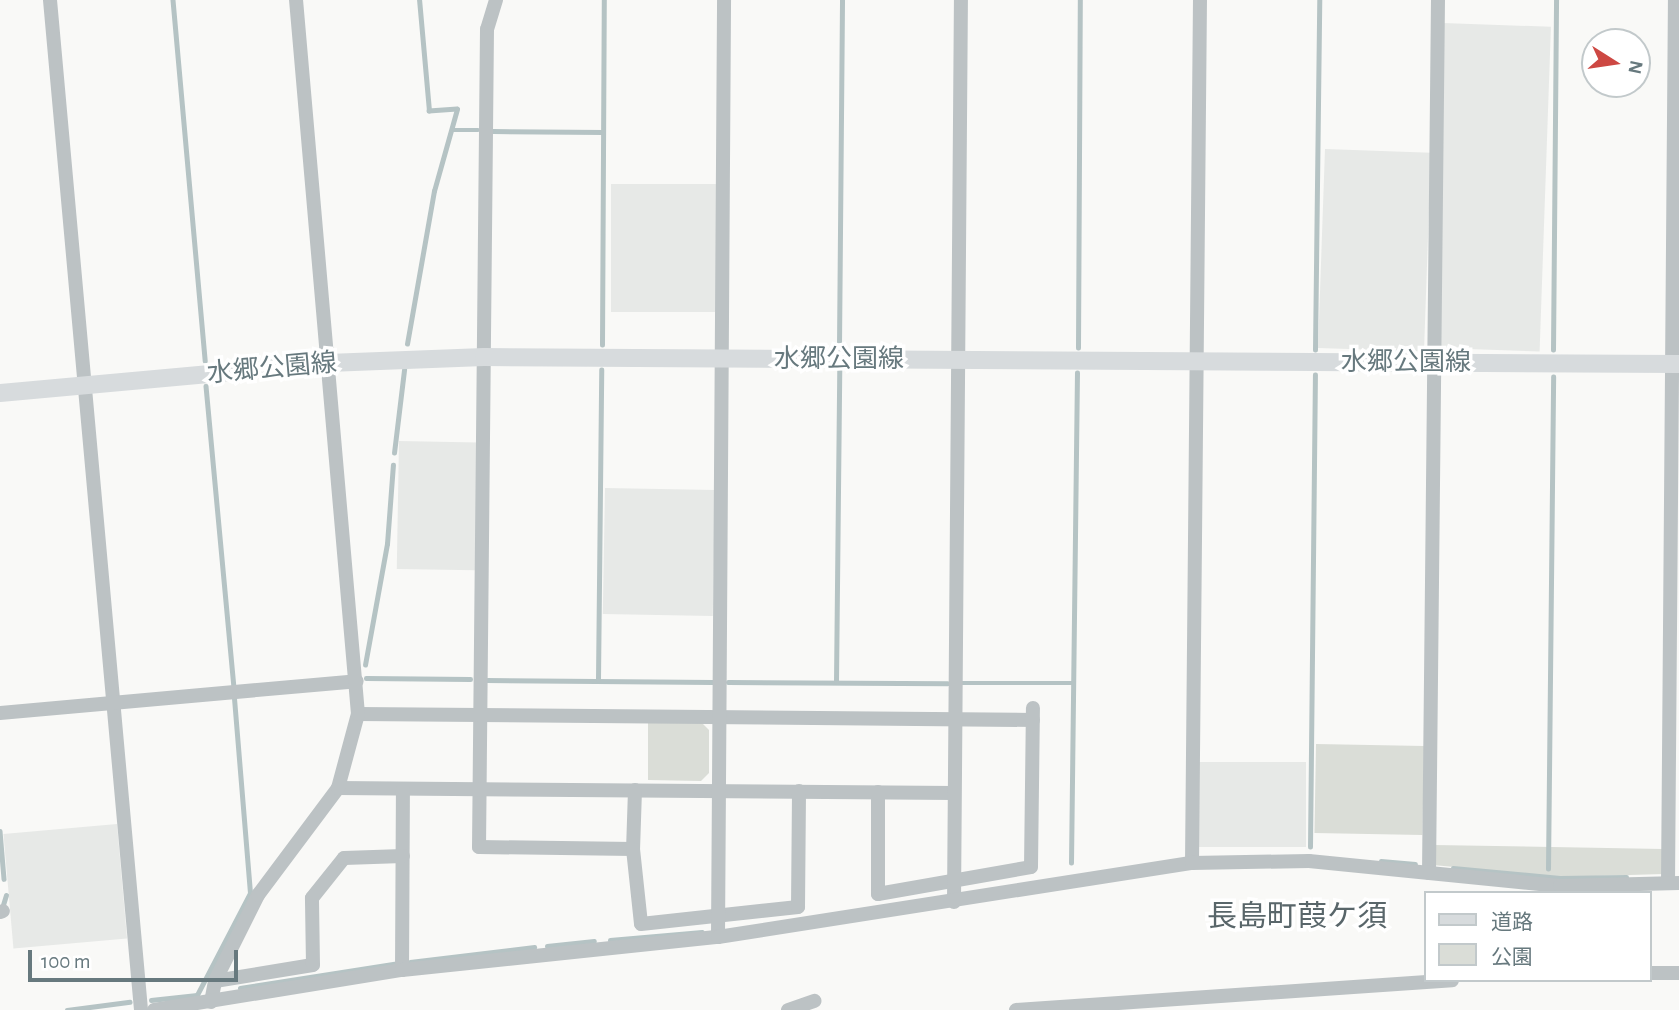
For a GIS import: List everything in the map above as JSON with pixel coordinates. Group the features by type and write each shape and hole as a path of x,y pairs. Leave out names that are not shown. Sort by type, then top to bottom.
{"main road":[{"name":"水郷公園線","path":"0,393 328,363 484,357 1675,364"}],"street":[{"path":"50,0 141,1010"},
{"path":"215,1006 215,981 258,895 338,788 358,715 296,0"},
{"path":"496,0 487,29 479,847 633,849"},
{"path":"718,937 719,360 724,0"},
{"path":"954,902 961,0"},
{"path":"1192,863 1199,0"},
{"path":"1429,873 1438,0"},
{"path":"154,1010 215,1006 402,970 718,937 1192,863 1309,862 1560,886 1671,879 1675,0"},
{"path":"0,713 357,681"},
{"path":"358,715 954,719 1033,714 1031,867 878,894 878,792"},
{"path":"338,788 954,793"},
{"path":"402,789 402,970"},
{"path":"635,790 633,849 641,924 798,906 799,791"},
{"path":"215,981 313,965 312,898 344,858 403,856"},
{"path":"1651,973 1679,973"},
{"path":"1016,1010 1424,982"},
{"path":"788,1010 814,1001"}],"shaded area":[{"path":"1443,23 1551,27 1540,352 1432,348"},
{"path":"1325,149 1431,153 1424,352 1318,348"},
{"path":"611,184 716,184 716,312 611,312"},
{"path":"399,441 478,442 476,570 397,569"},
{"path":"605,488 715,490 713,616 603,614"},
{"path":"1199,762 1306,762 1306,847 1199,847"},
{"path":"117,824 127,939 13,948 3,834"}],"green space":[{"path":"648,722 702,723 709,730 709,773 701,781 648,780"},
{"path":"1316,744 1424,746 1422,835 1314,833"},
{"path":"1434,845 1663,849 1664,874 1560,877 1433,865"}],"waterway":[{"path":"173,0 205,361"},
{"path":"407,344 434,191 457,109 429,111 419,0"},
{"path":"602,345 604,0"},
{"path":"839,346 842,0"},
{"path":"1078,348 1080,0"},
{"path":"1315,350 1319,0"},
{"path":"1553,350 1556,0"},
{"path":"452,130 478,130"},
{"path":"493,131 603,132"},
{"path":"394,453 404,370"},
{"path":"598,680 601,370"},
{"path":"836,682 839,370"},
{"path":"1071,863 1077,373"},
{"path":"1310,847 1315,375"},
{"path":"1548,869 1553,377"},
{"path":"206,386 234,687"},
{"path":"365,665 387,544 393,465"},
{"path":"366,678 470,679"},
{"path":"486,680 712,682"},
{"path":"728,682 947,683"},
{"path":"961,683 1073,683"},
{"path":"151,1000 197,995 250,893 234,699"},
{"path":"0,831 4,879"},
{"path":"1381,861 1415,864"},
{"path":"1453,868 1560,878 1626,877"},
{"path":"3,905 6,895"},
{"path":"610,940 702,932"},
{"path":"547,946 594,941"},
{"path":"410,962 534,947"},
{"path":"240,988 394,964"},
{"path":"67,1010 129,1002"}],"district":[{"name":"長島町葭ケ須","path":"1297,917"}]}
